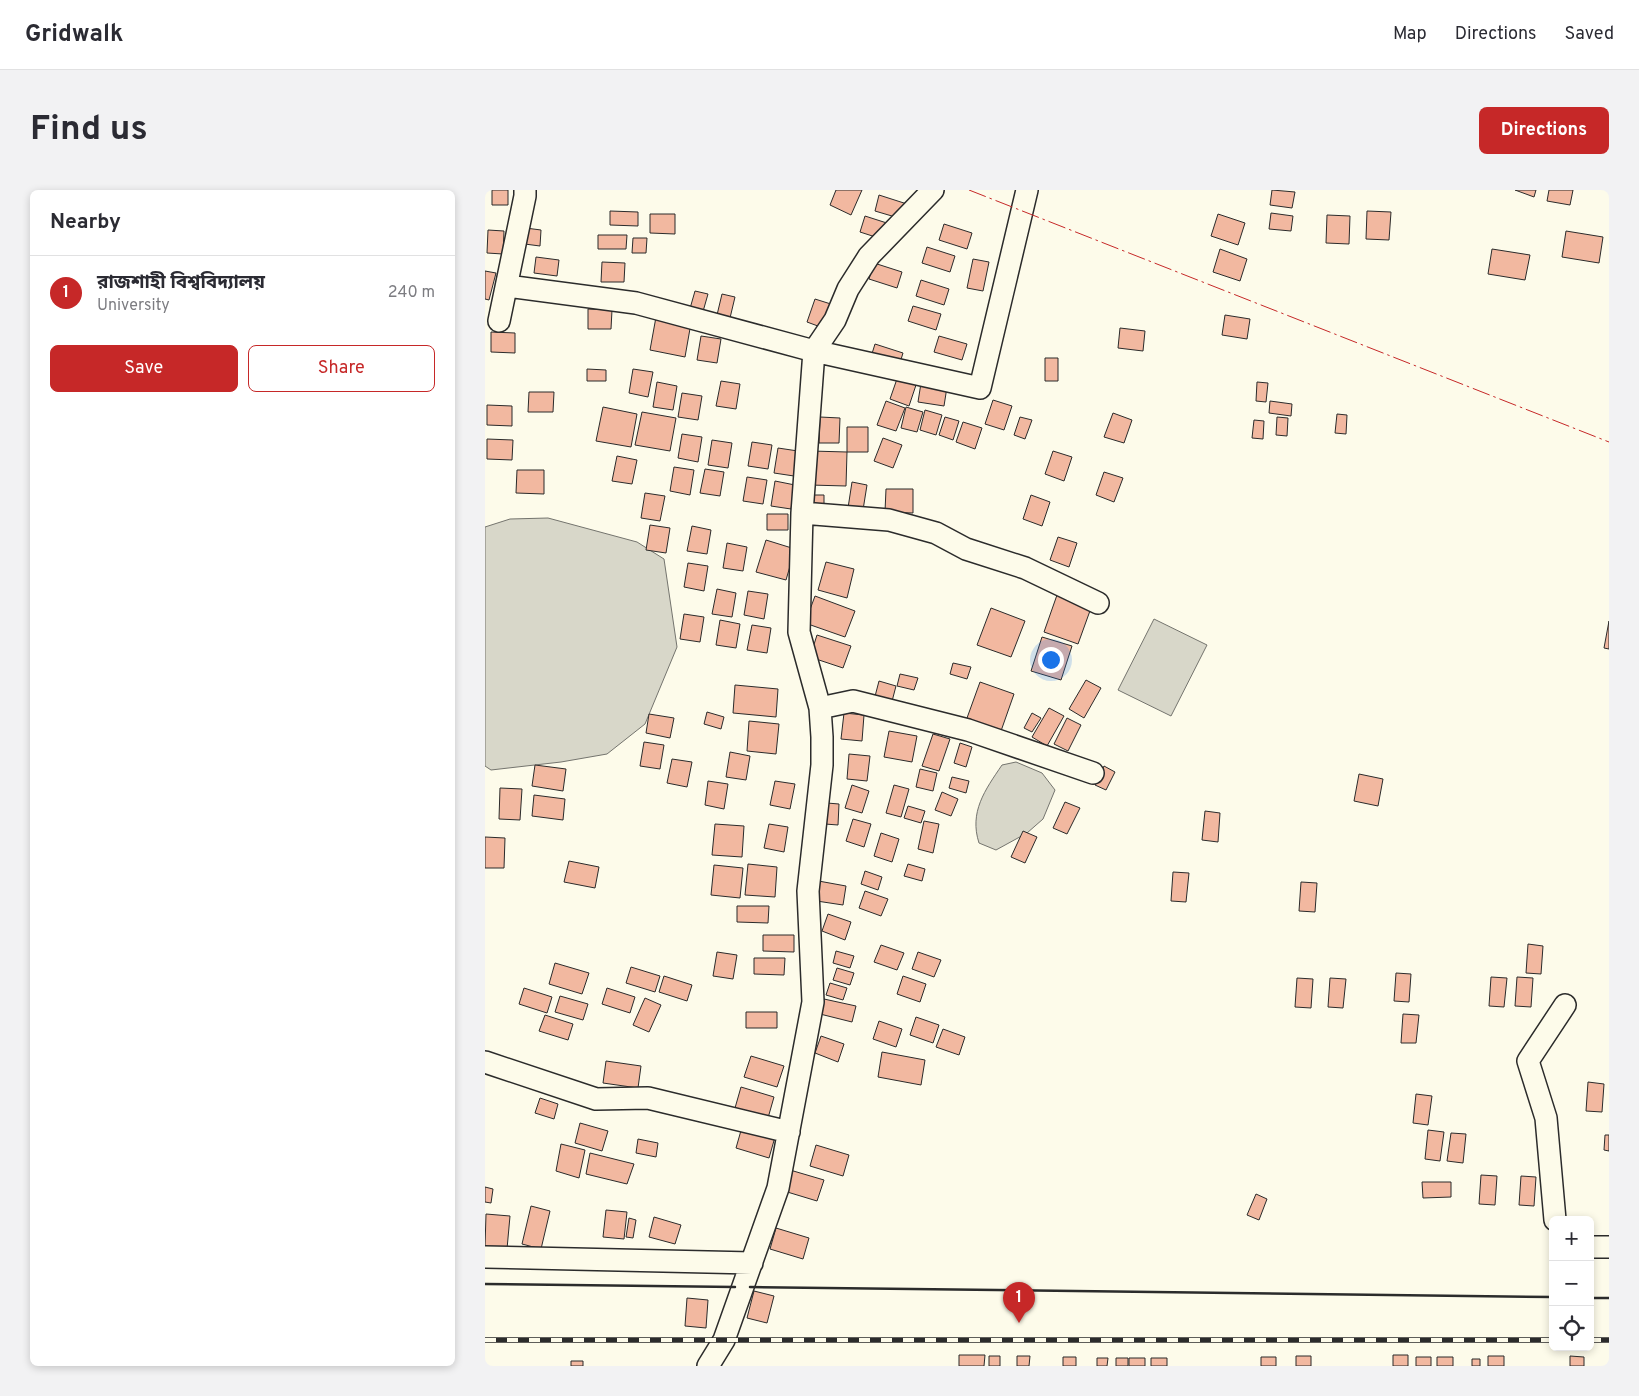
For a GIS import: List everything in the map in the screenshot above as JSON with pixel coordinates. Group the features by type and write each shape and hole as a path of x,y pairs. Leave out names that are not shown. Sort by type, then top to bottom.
{"street":[{"path":"499,321 525,190"},
{"path":"708,1366 724,1340 778,1188 813,1002 808,891 822,765 820,708 799,632 802,513 814,351 835,320 848,289 869,256 933,190"},
{"path":"507,286 636,303 814,351 981,388 1027,190"},
{"path":"802,513 889,520 936,533 965,549 1025,568 1098,603"},
{"path":"820,708 853,702 967,730 1093,772"},
{"path":"1555,1216 1546,1118 1528,1061 1565,1004"},
{"path":"485,1062 597,1099 648,1098 789,1132"},
{"path":"1594,1247 1609,1247"},
{"path":"485,1257 752,1263"}],"shaded area":[{"path":"548,518 637,542 664,559 677,647 645,724 607,754 561,762 491,770 485,766 485,527 510,519"},
{"path":"1154,619 1207,645 1171,716 1118,690"},
{"path":"1016,762 1042,773 1055,790 1043,819 1027,833 996,850 979,843 976,832 977,811 985,792 1002,765"}],"building":[{"path":"492,190 508,190 508,205 492,205"},
{"path":"836,190 862,190 851,215 830,205"},
{"path":"1272,190 1295,192 1292,208 1270,205"},
{"path":"1515,190 1536,190 1534,197"},
{"path":"1549,190 1573,190 1570,205 1547,201"},
{"path":"879,195 907,204 902,219 875,211"},
{"path":"610,211 638,212 638,226 610,225"},
{"path":"1367,211 1391,212 1389,240 1366,239"},
{"path":"1271,213 1293,216 1291,231 1269,229"},
{"path":"650,214 675,214 675,234 650,233"},
{"path":"1218,214 1245,223 1238,245 1211,236"},
{"path":"1327,215 1350,216 1349,244 1326,243"},
{"path":"865,216 893,225 888,241 860,232"},
{"path":"944,224 972,233 967,249 939,240"},
{"path":"518,227 541,230 540,246 517,243"},
{"path":"488,230 504,231 503,254 487,253"},
{"path":"1566,231 1603,237 1599,263 1562,257"},
{"path":"598,235 627,235 626,249 598,249"},
{"path":"633,238 647,238 646,253 632,253"},
{"path":"927,247 955,256 950,272 922,263"},
{"path":"1220,249 1247,259 1240,281 1213,272"},
{"path":"1492,249 1530,255 1525,280 1488,274"},
{"path":"536,257 559,260 557,276 534,273"},
{"path":"973,259 989,262 983,291 967,288"},
{"path":"602,262 625,263 624,282 601,282"},
{"path":"874,263 902,272 897,288 869,279"},
{"path":"485,271 496,273 489,300 485,299"},
{"path":"921,280 949,289 944,305 916,296"},
{"path":"695,291 708,294 702,315 689,312"},
{"path":"722,294 735,297 730,318 717,315"},
{"path":"815,299 834,305 826,329 807,322"},
{"path":"913,306 941,314 936,330 908,321"},
{"path":"588,309 612,310 611,329 588,329"},
{"path":"1225,315 1250,319 1247,339 1222,335"},
{"path":"656,317 691,323 685,357 650,350"},
{"path":"1120,328 1145,331 1143,351 1118,348"},
{"path":"491,332 515,333 515,353 491,352"},
{"path":"701,336 721,339 717,363 697,360"},
{"path":"939,336 967,344 962,360 934,352"},
{"path":"875,344 903,353 898,369 870,360"},
{"path":"1045,358 1058,358 1058,381 1045,381"},
{"path":"587,369 606,370 606,381 587,381"},
{"path":"633,369 653,372 648,397 629,393"},
{"path":"898,376 917,382 909,406 890,399"},
{"path":"721,381 740,384 736,409 716,406"},
{"path":"657,382 677,386 673,410 653,407"},
{"path":"1257,382 1268,383 1266,402 1256,401"},
{"path":"921,383 947,387 944,406 918,402"},
{"path":"529,392 554,392 553,412 528,412"},
{"path":"682,393 702,396 698,420 678,417"},
{"path":"993,400 1012,406 1004,430 985,424"},
{"path":"886,401 905,408 896,431 877,425"},
{"path":"1270,401 1292,404 1291,416 1269,413"},
{"path":"487,405 512,406 512,426 487,425"},
{"path":"603,407 637,414 631,447 596,441"},
{"path":"906,407 923,412 917,432 901,428"},
{"path":"925,410 942,415 936,435 920,430"},
{"path":"642,412 676,418 670,451 635,445"},
{"path":"1113,413 1132,420 1124,443 1104,437"},
{"path":"1337,414 1347,415 1346,434 1335,433"},
{"path":"820,417 840,418 839,443 819,443"},
{"path":"945,417 959,421 953,440 939,435"},
{"path":"1020,417 1032,420 1025,439 1014,435"},
{"path":"1277,417 1288,418 1287,436 1276,435"},
{"path":"1254,420 1264,421 1263,439 1252,438"},
{"path":"963,422 982,428 975,449 956,442"},
{"path":"847,427 868,427 868,452 847,452"},
{"path":"682,434 702,437 698,462 678,458"},
{"path":"883,438 902,445 893,468 874,461"},
{"path":"487,439 513,440 512,460 487,459"},
{"path":"712,440 732,443 728,468 708,465"},
{"path":"752,442 772,445 768,469 748,466"},
{"path":"778,448 798,451 794,476 774,473"},
{"path":"811,451 847,452 846,486 810,485"},
{"path":"1053,451 1072,457 1064,481 1045,474"},
{"path":"617,456 637,460 632,484 612,481"},
{"path":"674,467 694,470 690,495 670,491"},
{"path":"705,469 724,472 720,496 700,493"},
{"path":"517,470 544,470 544,494 516,493"},
{"path":"1104,472 1123,478 1114,502 1096,495"},
{"path":"747,477 767,480 763,504 743,501"},
{"path":"775,481 795,485 791,509 771,506"},
{"path":"852,482 867,485 863,510 848,508"},
{"path":"886,489 913,489 913,513 885,512"},
{"path":"645,493 665,496 660,521 641,518"},
{"path":"811,495 824,495 824,508 811,508"},
{"path":"1031,495 1050,502 1042,526 1023,519"},
{"path":"767,514 788,514 788,530 767,530"},
{"path":"650,525 670,528 666,553 646,550"},
{"path":"692,526 711,530 707,554 687,551"},
{"path":"1058,537 1077,543 1069,567 1050,560"},
{"path":"766,540 795,549 786,580 756,572"},
{"path":"727,543 747,547 743,571 723,568"},
{"path":"826,562 854,569 847,598 818,590"},
{"path":"688,563 708,566 704,591 684,587"},
{"path":"717,589 736,593 732,617 712,614"},
{"path":"748,591 768,594 764,619 744,615"},
{"path":"1057,595 1091,608 1078,644 1044,632"},
{"path":"815,596 855,611 845,637 805,623"},
{"path":"991,608 1025,621 1011,657 977,645"},
{"path":"684,614 704,617 700,642 680,639"},
{"path":"720,620 740,624 736,648 716,645"},
{"path":"1609,621 1609,649 1604,648"},
{"path":"752,625 771,628 767,653 747,650"},
{"path":"817,635 851,646 843,668 810,657"},
{"path":"1042,637 1072,646 1061,680 1031,671"},
{"path":"953,663 971,667 967,679 950,674"},
{"path":"900,674 918,678 914,690 897,686"},
{"path":"1086,680 1101,688 1084,718 1069,709"},
{"path":"879,681 896,686 890,709 873,704"},
{"path":"980,682 1014,694 1001,731 967,718"},
{"path":"735,685 778,689 776,717 733,713"},
{"path":"1049,708 1064,716 1047,746 1032,737"},
{"path":"707,712 724,717 721,729 704,724"},
{"path":"844,713 864,715 862,741 841,739"},
{"path":"1032,713 1041,718 1032,732 1024,728"},
{"path":"649,714 674,718 670,738 646,733"},
{"path":"1067,718 1081,725 1068,751 1054,744"},
{"path":"749,721 779,724 776,754 747,751"},
{"path":"889,731 917,736 912,762 884,757"},
{"path":"933,734 950,739 939,771 922,766"},
{"path":"644,742 664,745 660,769 640,766"},
{"path":"960,743 972,747 966,767 954,763"},
{"path":"730,752 750,756 746,780 726,777"},
{"path":"849,754 870,756 867,781 847,779"},
{"path":"672,759 692,762 687,787 667,783"},
{"path":"535,765 566,769 563,791 532,786"},
{"path":"1104,766 1115,772 1106,790 1095,785"},
{"path":"920,769 937,773 933,791 916,787"},
{"path":"1359,774 1383,779 1378,806 1354,801"},
{"path":"952,777 969,781 966,793 949,788"},
{"path":"708,781 728,784 724,809 705,805"},
{"path":"775,781 795,784 790,809 770,805"},
{"path":"852,785 869,791 862,813 845,808"},
{"path":"894,785 909,789 901,817 886,813"},
{"path":"500,788 522,789 520,820 499,819"},
{"path":"942,792 958,799 951,816 935,810"},
{"path":"534,795 565,799 563,820 532,816"},
{"path":"1065,802 1080,808 1067,834 1053,828"},
{"path":"827,803 839,804 838,825 825,824"},
{"path":"908,806 925,811 921,823 904,818"},
{"path":"1205,811 1220,813 1218,842 1202,840"},
{"path":"853,819 871,824 864,847 846,841"},
{"path":"924,821 939,824 933,853 918,849"},
{"path":"715,824 744,826 742,857 712,855"},
{"path":"769,824 788,827 784,852 764,848"},
{"path":"1023,831 1037,837 1025,863 1011,857"},
{"path":"881,833 899,839 892,862 874,856"},
{"path":"485,837 505,838 504,868 485,868"},
{"path":"569,861 599,867 595,888 564,882"},
{"path":"748,864 777,867 775,897 745,895"},
{"path":"908,864 925,869 922,881 904,876"},
{"path":"714,865 743,868 740,898 711,895"},
{"path":"865,871 882,877 878,890 861,884"},
{"path":"1173,872 1189,873 1186,902 1171,901"},
{"path":"813,880 846,886 843,905 810,900"},
{"path":"1301,882 1317,883 1315,912 1299,911"},
{"path":"865,891 888,899 881,916 859,908"},
{"path":"737,906 769,906 768,923 737,922"},
{"path":"828,914 851,922 845,940 822,931"},
{"path":"763,935 794,935 794,952 763,951"},
{"path":"1528,944 1543,946 1541,974 1526,973"},
{"path":"881,945 904,953 897,970 874,962"},
{"path":"836,951 854,956 850,968 833,963"},
{"path":"717,952 737,955 733,979 713,976"},
{"path":"918,952 941,960 934,977 912,969"},
{"path":"754,958 785,958 784,975 754,974"},
{"path":"555,963 589,973 582,994 549,984"},
{"path":"631,967 660,976 655,992 626,983"},
{"path":"837,968 854,973 850,985 833,980"},
{"path":"1396,973 1411,974 1409,1002 1394,1001"},
{"path":"664,976 692,985 687,1001 659,992"},
{"path":"903,976 926,984 920,1002 897,994"},
{"path":"1491,977 1507,978 1504,1007 1489,1006"},
{"path":"1517,977 1533,978 1531,1007 1515,1006"},
{"path":"1297,978 1313,979 1311,1008 1295,1007"},
{"path":"1330,978 1346,979 1343,1008 1328,1007"},
{"path":"830,983 847,988 843,1000 826,995"},
{"path":"524,988 552,997 547,1013 519,1004"},
{"path":"607,988 635,997 630,1013 602,1004"},
{"path":"560,996 588,1004 583,1020 555,1012"},
{"path":"645,998 661,1005 649,1032 633,1025"},
{"path":"824,999 856,1006 852,1022 820,1014"},
{"path":"746,1012 777,1012 777,1028 746,1028"},
{"path":"1403,1014 1419,1015 1416,1043 1401,1043"},
{"path":"545,1015 573,1024 568,1040 539,1031"},
{"path":"916,1017 939,1025 933,1043 910,1035"},
{"path":"879,1021 902,1029 896,1047 873,1039"},
{"path":"943,1029 965,1037 959,1055 936,1047"},
{"path":"821,1036 844,1044 838,1062 815,1053"},
{"path":"882,1052 925,1060 921,1085 878,1077"},
{"path":"751,1056 784,1066 777,1087 744,1077"},
{"path":"606,1061 641,1066 638,1088 603,1083"},
{"path":"1588,1082 1604,1084 1602,1112 1586,1111"},
{"path":"741,1087 774,1097 768,1118 735,1108"},
{"path":"1416,1094 1432,1096 1428,1125 1413,1123"},
{"path":"540,1098 558,1104 554,1119 535,1113"},
{"path":"580,1123 608,1131 602,1151 575,1143"},
{"path":"742,1127 775,1137 769,1158 736,1148"},
{"path":"1428,1130 1444,1132 1440,1161 1425,1159"},
{"path":"1451,1133 1466,1134 1463,1163 1447,1161"},
{"path":"1605,1135 1609,1135 1609,1151 1604,1150"},
{"path":"638,1139 658,1143 656,1157 636,1153"},
{"path":"561,1144 585,1150 579,1178 556,1171"},
{"path":"816,1145 849,1155 843,1176 810,1166"},
{"path":"590,1153 634,1164 627,1184 586,1174"},
{"path":"790,1170 824,1180 817,1201 784,1191"},
{"path":"1481,1175 1497,1176 1495,1205 1479,1204"},
{"path":"1521,1176 1536,1177 1534,1206 1519,1205"},
{"path":"1422,1182 1451,1182 1451,1197 1423,1198"},
{"path":"485,1187 493,1189 491,1203 485,1202"},
{"path":"1256,1194 1267,1199 1259,1220 1247,1215"},
{"path":"531,1206 550,1211 541,1249 522,1244"},
{"path":"606,1210 627,1212 624,1239 603,1237"},
{"path":"486,1214 510,1216 507,1249 485,1247"},
{"path":"654,1217 681,1225 675,1244 649,1237"},
{"path":"629,1218 636,1220 633,1238 626,1237"},
{"path":"776,1228 809,1238 803,1259 770,1249"},
{"path":"754,1291 774,1296 767,1323 747,1318"},
{"path":"687,1298 708,1300 706,1328 685,1326"},
{"path":"959,1355 985,1355 984,1366 959,1366"},
{"path":"1393,1355 1408,1355 1408,1366 1393,1366"},
{"path":"989,1356 1000,1356 1000,1366 989,1366"},
{"path":"1017,1356 1030,1356 1029,1366 1017,1366"},
{"path":"1296,1356 1311,1356 1311,1366 1296,1366"},
{"path":"1488,1356 1504,1356 1504,1366 1488,1366"},
{"path":"1570,1356 1584,1357 1584,1366 1570,1366"},
{"path":"1063,1357 1076,1357 1076,1366 1063,1366"},
{"path":"1261,1357 1276,1357 1276,1366 1261,1366"},
{"path":"1416,1357 1431,1357 1431,1366 1416,1366"},
{"path":"1437,1357 1453,1357 1453,1366 1437,1366"},
{"path":"1097,1358 1108,1358 1107,1366 1097,1366"},
{"path":"1116,1358 1128,1358 1128,1366 1116,1366"},
{"path":"1129,1358 1145,1358 1145,1366 1129,1366"},
{"path":"1151,1358 1167,1358 1167,1366 1151,1366"},
{"path":"1472,1359 1480,1359 1480,1366 1472,1366"},
{"path":"571,1361 583,1361 583,1366 571,1366"}],"railway":[{"path":"485,1340 1549,1340"},
{"path":"1594,1340 1609,1340"}],"wall":[{"path":"485,1284 735,1287"},
{"path":"750,1287 1549,1297"},
{"path":"1594,1298 1609,1298"}],"power":[{"path":"969,190 1609,442"}],"place":[{"name":"রাজশাহী বিশ্ববিদ্যালয়","path":"1019,1323"}]}
